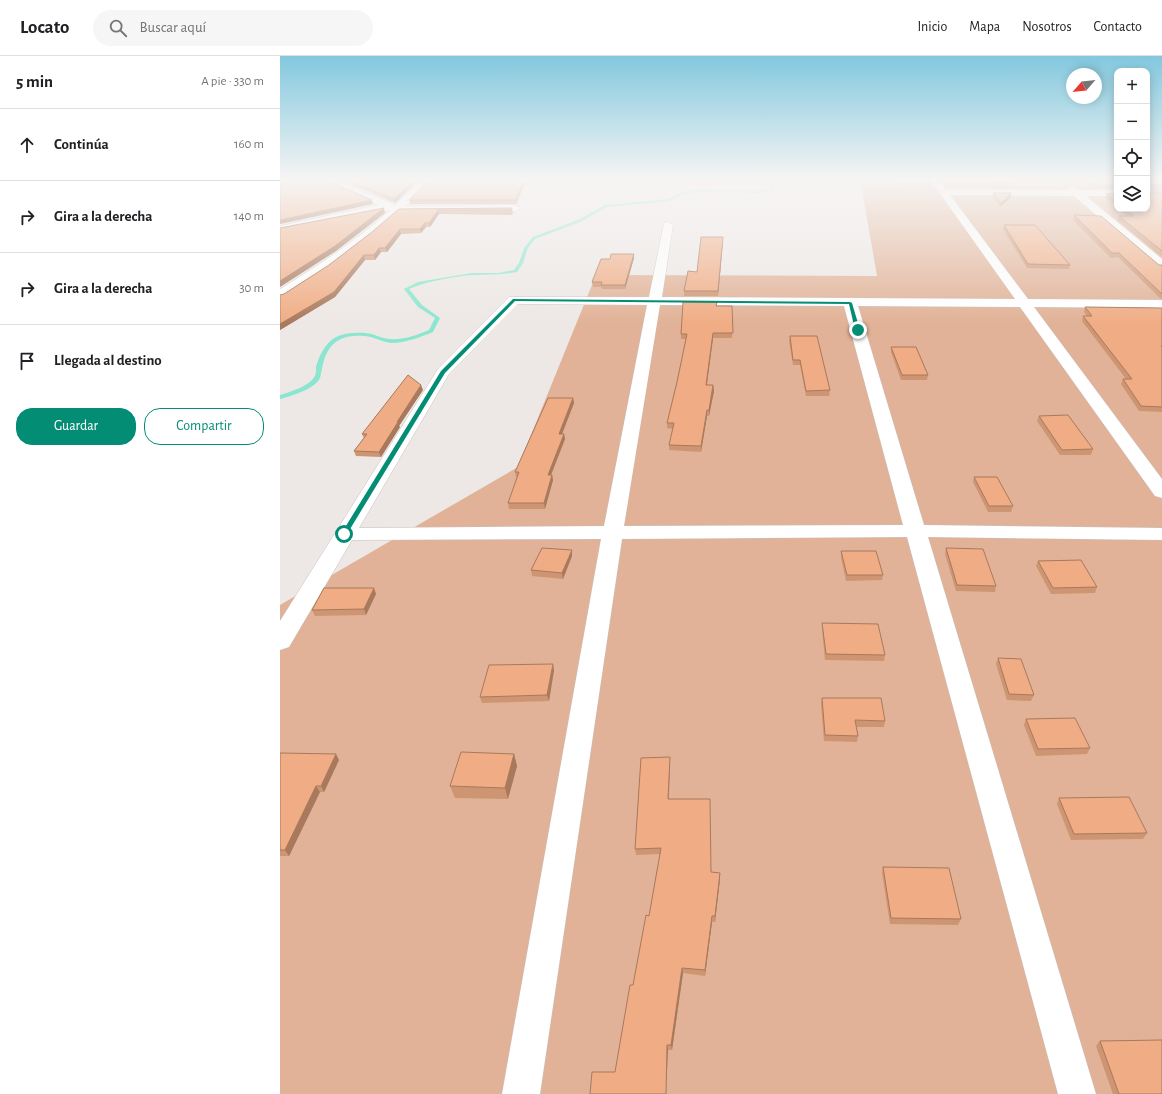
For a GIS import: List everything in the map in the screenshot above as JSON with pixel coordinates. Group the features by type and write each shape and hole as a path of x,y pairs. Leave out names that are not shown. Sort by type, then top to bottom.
{"street":[{"path":"280,229 294,226"},
{"path":"280,295 335,259 371,233 377,226"},
{"path":"521,1094 613,532 668,226"},
{"path":"969,226 1162,492"},
{"path":"1116,226 1162,265"},
{"path":"280,641 443,372 514,300 1162,304"},
{"path":"850,303 1077,1094"},
{"path":"344,534 916,531 1162,534"}],"shaded area":[{"path":"868,226 1162,226 1162,1094 280,1094 280,605 518,467 596,275 877,276"}],"building":[{"path":"288,226 360,226 335,246 280,281 280,228"},
{"path":"379,226 422,226 420,229 400,229 385,248 379,248 374,255 364,255 334,292 280,324 280,295 284,294 329,265"},
{"path":"1005,226 1036,226 1070,265 1028,264"},
{"path":"1085,226 1113,226 1159,265 1162,265 1162,294 1119,253 1112,253"},
{"path":"1132,226 1162,226 1162,251"},
{"path":"701,237 723,237 718,291 684,291 688,271 697,272"},
{"path":"611,254 634,254 625,285 601,285 602,282 592,282 601,259 610,259"},
{"path":"683,302 717,302 716,306 732,306 733,333 713,333 706,385 713,385 701,446 669,445 674,423 667,423 687,334 681,334"},
{"path":"1085,307 1162,308 1162,407 1141,406 1123,379 1132,379 1083,316 1092,316"},
{"path":"790,336 817,336 830,390 806,391 800,360 793,360"},
{"path":"891,347 916,347 928,375 902,375"},
{"path":"408,375 421,385 379,452 354,451 367,434 362,434"},
{"path":"548,398 573,398 559,434 564,434 548,475 552,475 544,503 508,503 519,472 515,472"},
{"path":"1068,415 1093,449 1062,450 1039,416"},
{"path":"974,477 997,477 1013,506 989,506"},
{"path":"542,548 572,550 562,573 531,570"},
{"path":"946,548 983,549 996,586 957,585"},
{"path":"841,551 876,551 883,575 847,575"},
{"path":"1081,560 1097,587 1053,588 1038,561"},
{"path":"324,588 374,588 364,609 312,610"},
{"path":"822,623 878,624 885,655 826,654"},
{"path":"998,658 1021,659 1034,695 1009,694"},
{"path":"553,664 547,695 480,697 489,665"},
{"path":"822,698 881,698 885,721 855,720 858,736 825,735"},
{"path":"1075,718 1090,748 1038,749 1026,719"},
{"path":"461,752 514,754 505,788 450,786"},
{"path":"280,753 336,754 321,786 316,786 285,850 280,850"},
{"path":"670,757 668,799 710,799 711,872 720,873 715,916 712,916 705,970 682,968 671,1045 667,1045 666,1094 590,1094 592,1072 615,1072 630,985 633,985 646,915 649,916 661,848 635,849 641,758"},
{"path":"1129,797 1147,833 1074,834 1059,798"},
{"path":"883,867 949,868 961,919 891,918"},
{"path":"1162,1040 1162,1094 1119,1094 1100,1041"}],"waterway":[{"path":"280,397 302,390 317,378 322,357 326,349 338,338 356,334 368,335 389,341 397,341 412,338 431,331 438,318 420,306 406,289 418,283 472,274 499,274 515,271 521,263 526,248 534,238 565,226"}],"route":[{"path":"344,534 443,372 514,300 850,303 858,330"}]}
